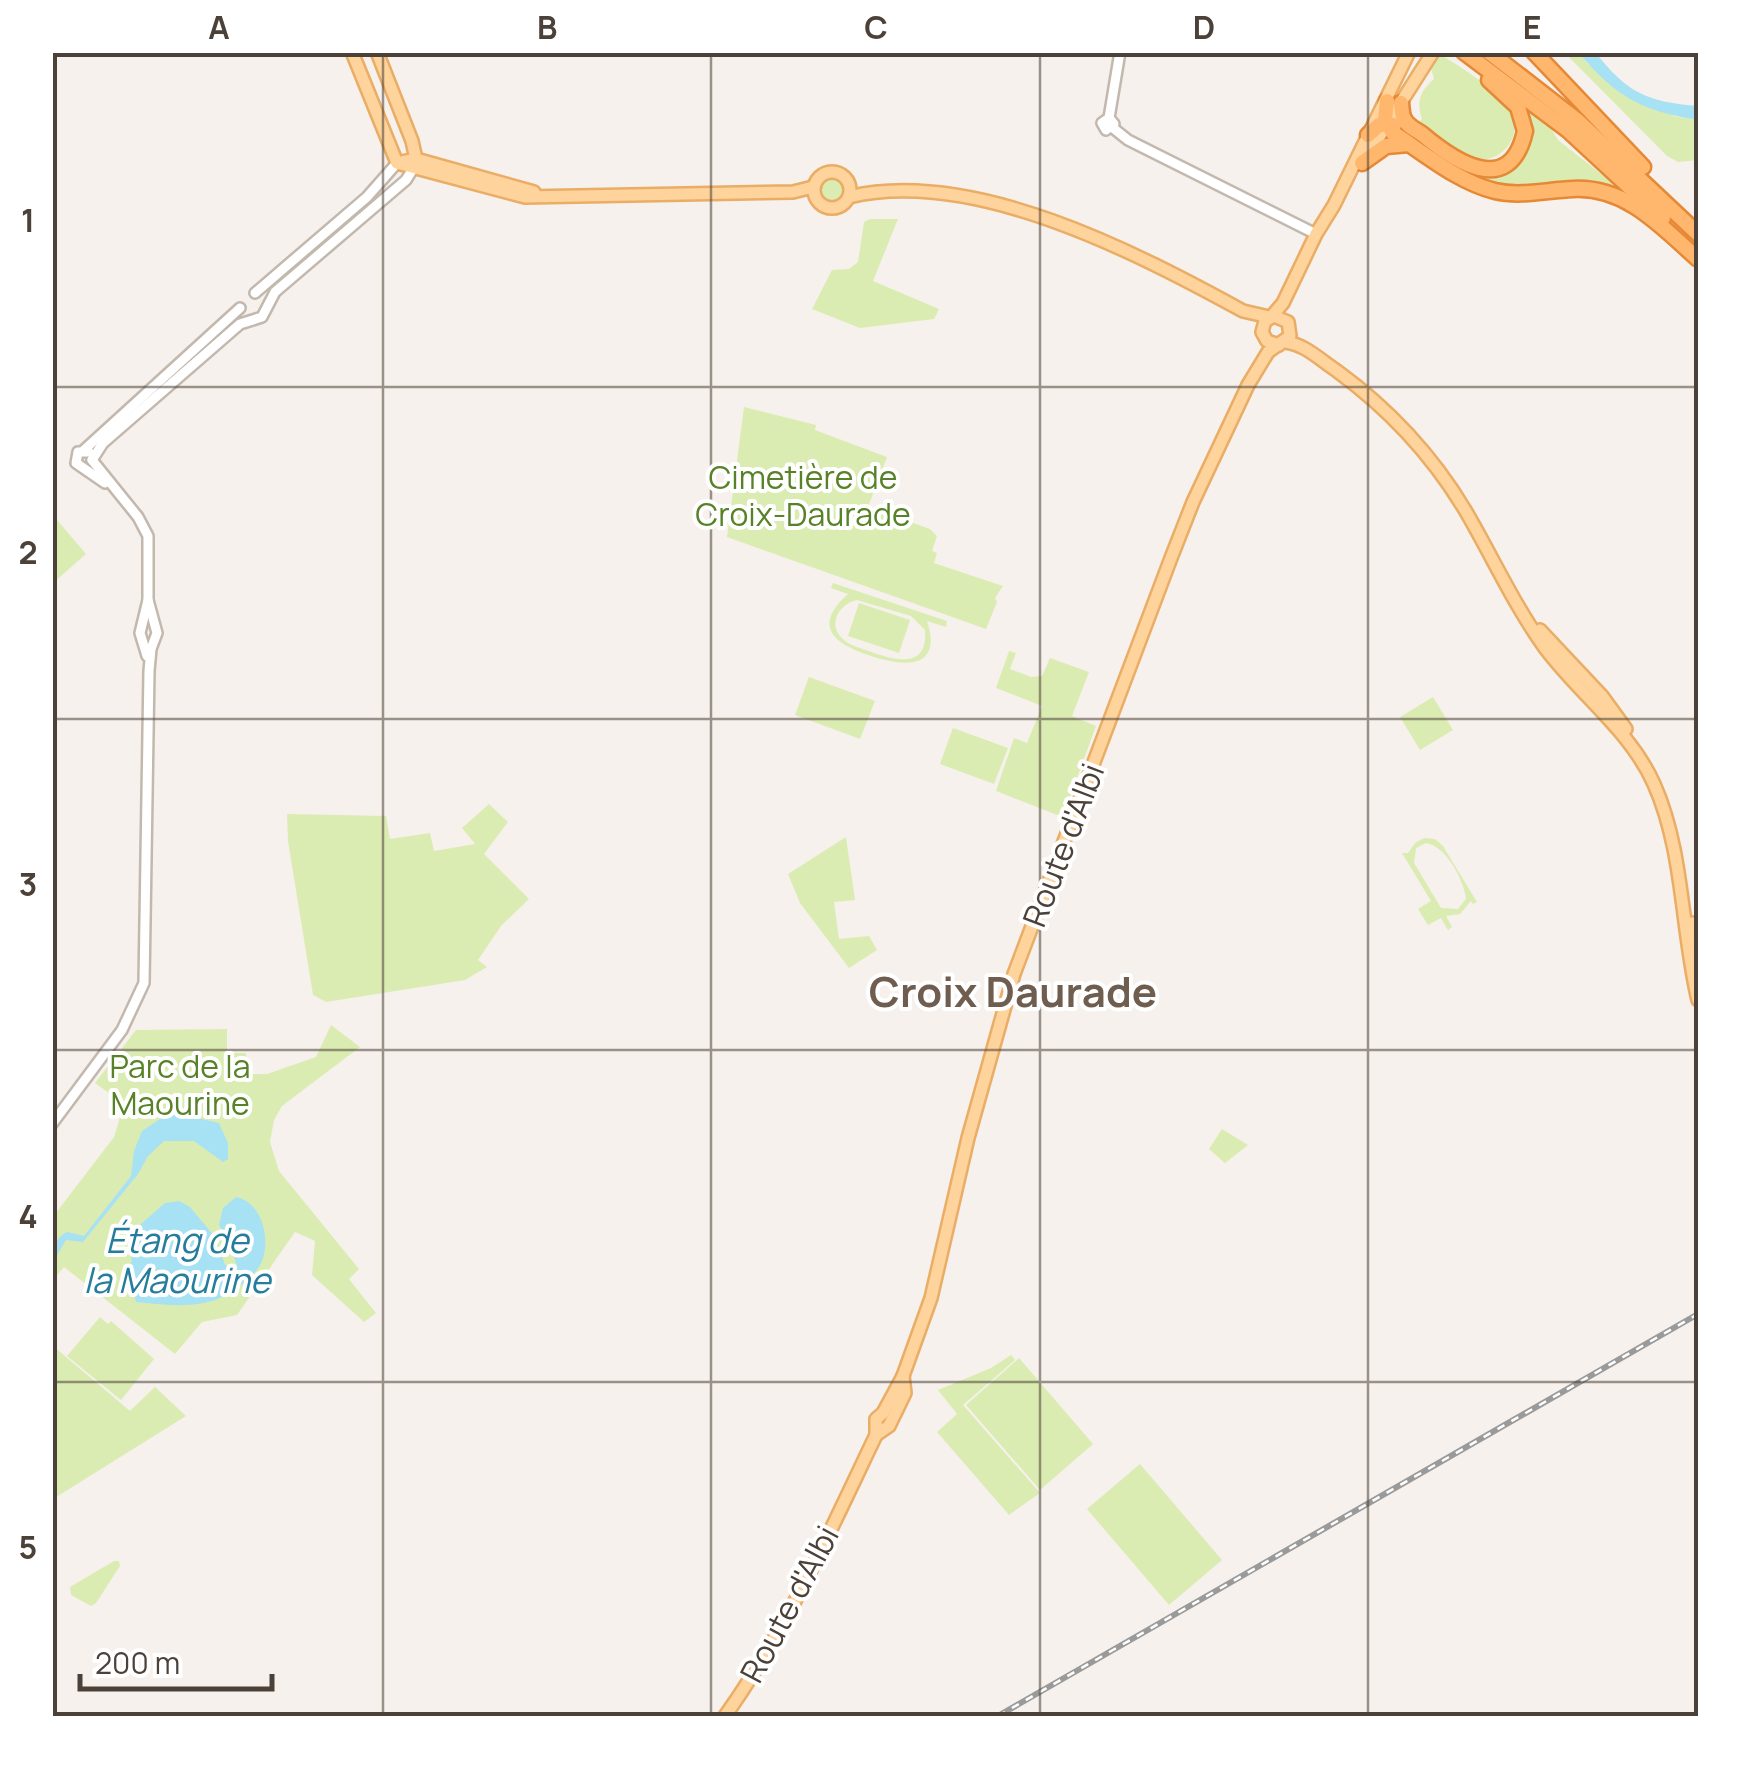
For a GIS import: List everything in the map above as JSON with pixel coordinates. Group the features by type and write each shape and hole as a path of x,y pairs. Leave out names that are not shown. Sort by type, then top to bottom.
{"highway":[{"path":"1394,102 1406,123 1463,164 1485,170 1511,160 1523,141 1524,121 1518,107 1452,52"},
{"path":"1464,52 1569,132 1650,204 1698,258"},
{"path":"1488,52 1578,121 1698,234"},
{"path":"1534,52 1660,186 1673,207"},
{"path":"1387,124 1394,102"},
{"path":"1387,124 1411,145 1490,190 1516,194 1581,188 1622,198 1698,258"},
{"path":"1368,134 1387,124 1430,143"},
{"path":"1362,163 1392,143 1411,145"}],"main road":[{"path":"352,52 397,163 558,195 793,192 814,193 832,208 842,206 849,192 844,176 832,172 820,176 814,193"},
{"path":"377,52 412,141 415,164"},
{"path":"1394,102 1409,52"},
{"path":"1262,333 1263,324 1283,302 1368,134 1431,55"},
{"path":"1344,186 1387,124"},
{"path":"849,192 952,197 1036,215 1114,245 1243,311 1280,316 1348,380"},
{"path":"1282,343 1290,333 1290,305 1334,205"},
{"path":"1243,311 1266,341 1300,345 1399,424 1440,472 1541,643 1651,766 1669,807 1698,954"},
{"name":"Route d'Albi","path":"1248,385 1262,333"},
{"name":"Route d'Albi","path":"726,1716 808,1577 900,1387 931,1298 968,1138 1010,984 1192,502 1248,385 1266,355 1282,343"},
{"path":"1585,688 1639,756 1664,811 1697,991"}],"street":[{"path":"1120,52 1111,123 1128,140 1316,234"},
{"path":"112,486 80,467 75,457 240,308 246,296 255,294 367,197 397,163"},
{"path":"80,467 89,466 103,444 250,319 262,317 266,303 286,281 400,186 415,164"},
{"path":"255,294 266,303"},
{"path":"240,308 250,319"},
{"path":"52,1124 126,1024 144,983 149,672 148,640 140,633 149,626 146,532 138,516 84,450"}],"green space":[{"path":"1565,53 1579,53 1588,64 1674,116 1698,120 1698,160 1678,162 1667,156"},
{"path":"1440,54 1485,85 1513,117 1513,138 1491,158 1480,160 1462,155 1416,124 1422,119 1420,97 1434,79 1431,68"},
{"path":"1523,104 1549,125 1558,140 1628,195 1496,188 1468,174 1493,175 1530,132"},
{"path":"831,175 842,179 846,190 842,201 831,205 820,201 816,190 820,179"},
{"path":"898,219 873,281 939,309 934,319 860,328 812,309 832,270 849,269 858,262 864,222"},
{"name":"Cimetière de Croix-Daurade","path":"744,407 816,425 815,430 887,457 868,507 930,529 937,536 932,551 937,553 934,563 1003,586 995,598 997,602 986,629 727,537"},
{"path":"52,514 86,554 53,583 52,583"},
{"path":"833,583 947,621 946,627 927,621 930,649 917,661 896,662 871,656 847,646 832,633 831,616 848,594 831,588","holes":["857,600 911,616 925,630 925,642 922,651 910,659 855,646 839,635 835,622 844,606"]},
{"path":"859,603 910,620 899,653 848,636"},
{"path":"1009,651 1016,653 1010,669 1031,677 1042,676 1050,658 1089,672 1072,716 1096,726 1065,811 1057,815 996,791 1014,738 1027,743 1042,706 996,688"},
{"path":"809,677 875,701 860,739 795,715"},
{"path":"1433,697 1453,730 1420,750 1400,717"},
{"path":"953,728 1008,748 994,784 940,764"},
{"path":"489,804 508,822 484,854 529,899 501,926 478,960 487,967 465,980 326,1002 313,995 287,814 386,816 390,839 430,833 434,851 475,844 462,828"},
{"path":"846,837 855,900 834,902 839,939 869,936 877,950 849,968 800,903 788,874"},
{"path":"1424,838 1435,839 1443,846 1477,902 1471,901 1460,914 1446,916 1452,927 1448,930 1441,918 1428,925 1418,909 1431,901 1402,853 1408,853","holes":["1426,843 1447,857 1462,883 1466,899 1458,909 1441,908 1414,863 1416,848"]},
{"name":"Parc de la Maourine","path":"331,1025 360,1047 282,1106 274,1120 270,1142 279,1171 359,1269 349,1279 376,1313 364,1322 312,1275 315,1241 295,1232 237,1315 202,1322 175,1354 64,1267 53,1280 52,1218 114,1137 124,1104 95,1083 136,1030 227,1029 227,1053 246,1053 248,1074 267,1074 316,1057"},
{"path":"1222,1129 1248,1145 1225,1163 1209,1149"},
{"path":"100,1317 108,1324 111,1321 154,1359 121,1400 67,1356"},
{"path":"53,1346 130,1411 155,1387 186,1416 53,1499"},
{"path":"1011,1355 1015,1360 963,1405 1040,1493 1009,1515 937,1432 957,1414 938,1390 991,1368"},
{"path":"1019,1358 1093,1444 1040,1490 966,1405"},
{"path":"1140,1464 1222,1560 1169,1605 1087,1509"},
{"path":"119,1561 120,1566 96,1603 91,1606 71,1595 70,1587"}],"water":[{"path":"1579,53 1596,53 1618,78 1640,93 1665,102 1698,106 1698,120 1631,100 1605,81"},
{"path":"180,1114 219,1123 228,1143 228,1159 223,1162 194,1141 164,1141 148,1156 83,1242 66,1240 53,1262 60,1237 67,1232 84,1236 131,1176 134,1151 142,1131 166,1115"},
{"name":"Étang de la Maourine","path":"236,1197 252,1206 265,1232 262,1261 250,1277 212,1301 179,1305 136,1302 130,1278 134,1230 165,1203 179,1201 190,1207 215,1237 225,1265 238,1269 219,1225 223,1208"}],"railway":[{"path":"998,1716 1698,1314"}],"district":[{"name":"Croix Daurade","path":"1013,991"}]}
